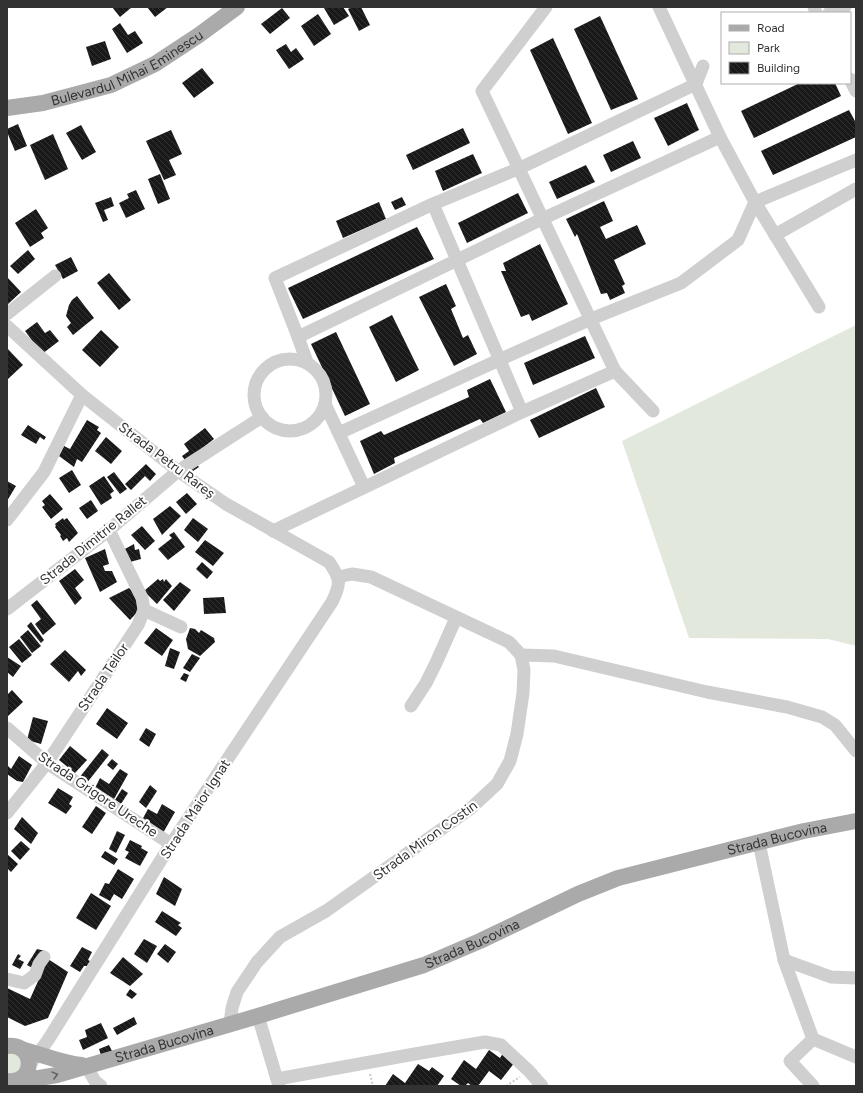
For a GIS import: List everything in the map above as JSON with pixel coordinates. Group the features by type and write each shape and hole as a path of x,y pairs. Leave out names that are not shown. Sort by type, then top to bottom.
{"main road":[{"name":"Bulevardul Mihai Eminescu","path":"7,108 43,103 111,85 155,64 237,7"},
{"name":"Strada Bucovina","path":"17,1062 33,1079 46,1078 258,1016 424,965 480,941 578,894 618,878 804,831 856,821"},
{"name":"Strada Bucovina","path":"17,1062 61,1062 86,1066"}],"street":[{"path":"546,7 482,90 615,371 653,411"},
{"path":"659,7 720,137 755,202 819,307"},
{"path":"832,12 846,7"},
{"path":"307,362 275,278 433,204 520,168 696,84 704,66"},
{"path":"851,81 856,91"},
{"path":"298,337 542,219 720,137"},
{"path":"339,434 591,319 681,283 738,240 755,202 856,160"},
{"path":"775,235 856,189"},
{"path":"433,204 458,259 522,412"},
{"path":"7,314 55,276"},
{"name":"Strada Petru Rareș","path":"7,326 82,395 178,470 226,504 329,562 338,577"},
{"path":"286,358 297,359 307,362 317,370 324,380 326,392 325,404 321,415 313,423 303,429 292,431 281,430 270,425 256,408 254,397 255,386 259,376 266,367 276,361 286,358"},
{"path":"273,531 522,412 615,371"},
{"path":"7,520 44,472 82,395"},
{"path":"325,404 364,487"},
{"name":"Strada Dimitrie Rallet","path":"7,609 109,530 178,470 262,417"},
{"path":"109,530 142,598 144,610 181,627"},
{"path":"338,577 352,574 371,577 509,642 521,655 554,656 707,692 787,707 822,717 835,725 856,751"},
{"name":"Strada Maior Ignat","path":"17,1062 48,1040 171,844 332,602 338,590 338,577"},
{"name":"Strada Teilor","path":"7,813 47,763 138,625 144,610"},
{"path":"410,706 426,684 456,618"},
{"name":"Strada Miron Costin","path":"230,1024 232,1008 237,992 257,962 280,937 326,910 464,813 497,784 510,761 517,734 523,693 524,670 521,655"},
{"name":"Strada Grigore Ureche","path":"7,728 47,763 171,844"},
{"path":"759,843 784,960 813,1039 856,1057"},
{"path":"7,979 24,982 35,975 39,964 44,957"},
{"path":"784,960 831,978 856,978"},
{"path":"258,1016 278,1082 409,1055 485,1042 501,1045 529,1071 542,1086"},
{"path":"813,1039 790,1061 813,1086"},
{"path":"17,1062 24,1044 48,1040"},
{"path":"86,1066 95,1081 102,1086"}],"path":[{"path":"506,1086 529,1071"}],"green space":[{"path":"856,325 856,646 828,639 689,638 622,441"},
{"path":"7,1051 18,1052 25,1067 7,1077"}],"building":[{"path":"112,7 132,7 120,17"},
{"path":"147,7 168,7 155,17"},
{"path":"343,7 349,16 334,25 324,8"},
{"path":"352,7 361,7 370,25 359,31 348,9"},
{"path":"282,8 290,18 270,34 261,24"},
{"path":"318,14 331,34 314,46 301,26"},
{"path":"600,16 638,99 611,110 574,29"},
{"path":"120,23 128,35 135,31 143,43 127,53 112,29"},
{"path":"553,38 592,123 568,134 530,50"},
{"path":"105,41 111,59 92,66 86,47"},
{"path":"286,44 291,52 296,48 304,59 289,69 276,50"},
{"path":"202,68 214,83 194,98 182,83"},
{"path":"798,84 835,84 841,96 754,138 741,111"},
{"path":"687,103 699,130 668,146 654,118"},
{"path":"849,110 856,123 856,137 773,175 761,151"},
{"path":"18,124 27,146 15,151 7,129"},
{"path":"81,125 96,152 82,160 66,133"},
{"path":"463,128 470,143 413,170 406,155"},
{"path":"171,130 182,154 169,160 176,175 164,180 146,141"},
{"path":"53,134 68,169 45,180 30,145"},
{"path":"633,141 641,158 611,172 603,155"},
{"path":"473,154 482,173 443,191 435,171"},
{"path":"586,165 595,182 557,199 549,182"},
{"path":"160,174 170,199 158,204 148,179"},
{"path":"136,190 145,209 126,218 119,203 129,198 127,194"},
{"path":"518,193 528,213 467,243 458,223"},
{"path":"111,197 114,206 104,210 108,220 103,222 95,203"},
{"path":"402,197 406,205 395,210 391,202"},
{"path":"604,201 613,221 600,227 606,239 637,225 646,244 614,260 625,284 622,286 625,293 610,300 607,293 601,294 577,234 575,237 566,219"},
{"path":"379,202 386,219 343,238 336,221"},
{"path":"36,209 48,228 41,233 44,238 30,247 15,223"},
{"path":"417,227 434,259 303,319 288,288"},
{"path":"540,244 568,304 532,321 529,314 521,317 501,271 506,271 503,263"},
{"path":"28,250 35,259 18,274 10,266"},
{"path":"71,257 78,271 63,279 55,265"},
{"path":"109,273 131,300 119,310 97,283"},
{"path":"7,277 21,292 7,305"},
{"path":"446,284 456,306 451,309 463,338 468,335 477,354 454,366 419,297"},
{"path":"77,296 94,318 73,335 67,327 71,323 66,316 69,305"},
{"path":"392,315 419,370 396,382 369,327"},
{"path":"37,322 45,333 50,330 59,341 42,354 25,331"},
{"path":"101,330 119,347 100,367 82,350"},
{"path":"336,332 370,404 345,416 311,344"},
{"path":"585,336 595,358 533,385 524,363"},
{"path":"7,348 23,365 8,379 7,378"},
{"path":"490,379 506,412 483,423 480,419 394,458 395,463 374,474 360,441 381,431 384,435 469,397 467,390"},
{"path":"596,388 605,407 539,438 530,420"},
{"path":"87,420 99,427 97,430 101,433 82,462 77,459 74,467 59,456 64,446 70,449"},
{"path":"28,425 46,437 44,440 40,437 36,444 21,435"},
{"path":"205,428 214,439 191,457 199,467 193,471 182,456 189,451 184,444"},
{"path":"106,437 122,451 111,464 95,451"},
{"path":"146,464 156,474 150,481 145,476 131,490 125,484"},
{"path":"72,470 81,485 69,493 59,478"},
{"path":"114,472 127,489 120,494 107,477"},
{"path":"104,476 114,491 110,494 112,498 101,505 89,486"},
{"path":"7,481 16,486 7,501"},
{"path":"187,493 197,504 186,514 176,502"},
{"path":"50,494 63,509 51,519 42,507 45,505 42,501"},
{"path":"91,500 98,511 87,519 79,508"},
{"path":"170,506 181,516 162,535 153,519"},
{"path":"63,518 64,520 67,518 78,533 69,542 67,538 63,541 60,536 61,535 55,527 55,524"},
{"path":"193,518 208,529 198,542 184,530"},
{"path":"142,526 155,541 145,550 131,535"},
{"path":"174,532 185,547 168,560 158,549 172,538 169,535"},
{"path":"205,540 224,553 213,566 195,552"},
{"path":"134,544 135,550 139,549 141,559 130,562 123,550"},
{"path":"105,549 109,564 103,566 105,571 112,571 117,582 100,592 85,558"},
{"path":"202,562 213,572 207,579 196,569"},
{"path":"75,569 84,580 75,588 82,598 75,605 59,581"},
{"path":"158,579 160,581 163,579 164,582 166,579 172,586 157,604 144,591"},
{"path":"180,582 191,590 174,611 163,600"},
{"path":"129,588 141,608 130,620 109,598"},
{"path":"224,597 226,613 204,614 203,598"},
{"path":"37,600 56,624 43,635 35,624 41,619 31,605"},
{"path":"31,622 44,640 41,643 27,626"},
{"path":"156,628 173,640 162,656 144,643"},
{"path":"190,628 195,629 199,633 201,630 214,638 215,642 200,656 188,649 186,639"},
{"path":"28,630 41,646 32,653 20,637"},
{"path":"19,639 32,655 22,663 9,647"},
{"path":"170,648 180,652 174,669 165,666"},
{"path":"65,650 86,670 81,676 78,671 69,682 50,664"},
{"path":"192,654 200,658 190,672 183,668"},
{"path":"7,657 21,666 13,677 7,672"},
{"path":"184,673 189,675 186,682 180,679"},
{"path":"12,690 23,702 7,717 7,695"},
{"path":"107,708 128,723 117,739 96,724"},
{"path":"33,717 48,721 41,744 27,740"},
{"path":"146,728 156,734 149,747 139,740"},
{"path":"70,746 87,760 75,773 59,760"},
{"path":"102,749 109,755 86,784 79,778"},
{"path":"19,756 32,765 23,782 17,781 7,774 7,765 11,769"},
{"path":"112,759 118,764 113,770 107,765"},
{"path":"120,769 128,774 114,799 95,788 100,778 109,784"},
{"path":"150,785 157,791 146,808 139,802"},
{"path":"58,788 73,797 69,804 72,806 66,814 48,803"},
{"path":"122,789 128,793 121,804 115,800"},
{"path":"162,804 175,812 163,833 142,820 148,809 157,814"},
{"path":"96,806 106,813 92,834 82,827"},
{"path":"22,817 38,833 31,844 14,829"},
{"path":"117,831 125,835 116,853 109,849"},
{"path":"130,840 142,846 141,848 148,852 140,866 125,858 129,852 125,850"},
{"path":"21,841 30,849 20,860 11,851"},
{"path":"105,851 118,859 114,865 101,857"},
{"path":"7,854 18,864 11,872 7,868"},
{"path":"118,869 134,879 122,899 114,894 110,901 99,895 105,883 109,884"},
{"path":"164,877 182,889 175,906 156,894"},
{"path":"91,893 111,906 96,930 76,918"},
{"path":"162,911 181,923 178,925 182,928 176,936 155,922"},
{"path":"144,939 157,946 147,963 134,954"},
{"path":"165,944 176,952 168,963 157,954"},
{"path":"82,947 92,952 87,966 84,966 80,972 70,966"},
{"path":"37,949 45,951 34,969 27,965"},
{"path":"18,954 21,956 18,959 24,962 20,969 12,965"},
{"path":"123,957 143,974 130,986 110,973"},
{"path":"48,959 68,972 48,1018 25,1026 7,1017 7,988 30,999"},
{"path":"130,989 137,994 132,999 126,995"},
{"path":"134,1017 137,1024 117,1035 113,1028"},
{"path":"101,1023 108,1038 83,1050 79,1040 87,1037 85,1030"},
{"path":"109,1045 112,1051 101,1055 99,1049"},
{"path":"489,1050 500,1058 503,1053 515,1062 501,1080 489,1071 478,1086 472,1086 468,1083 465,1086 461,1086 451,1079 464,1060 476,1069"},
{"path":"418,1064 429,1071 432,1067 444,1076 437,1086 385,1086 393,1074 405,1083"}]}
